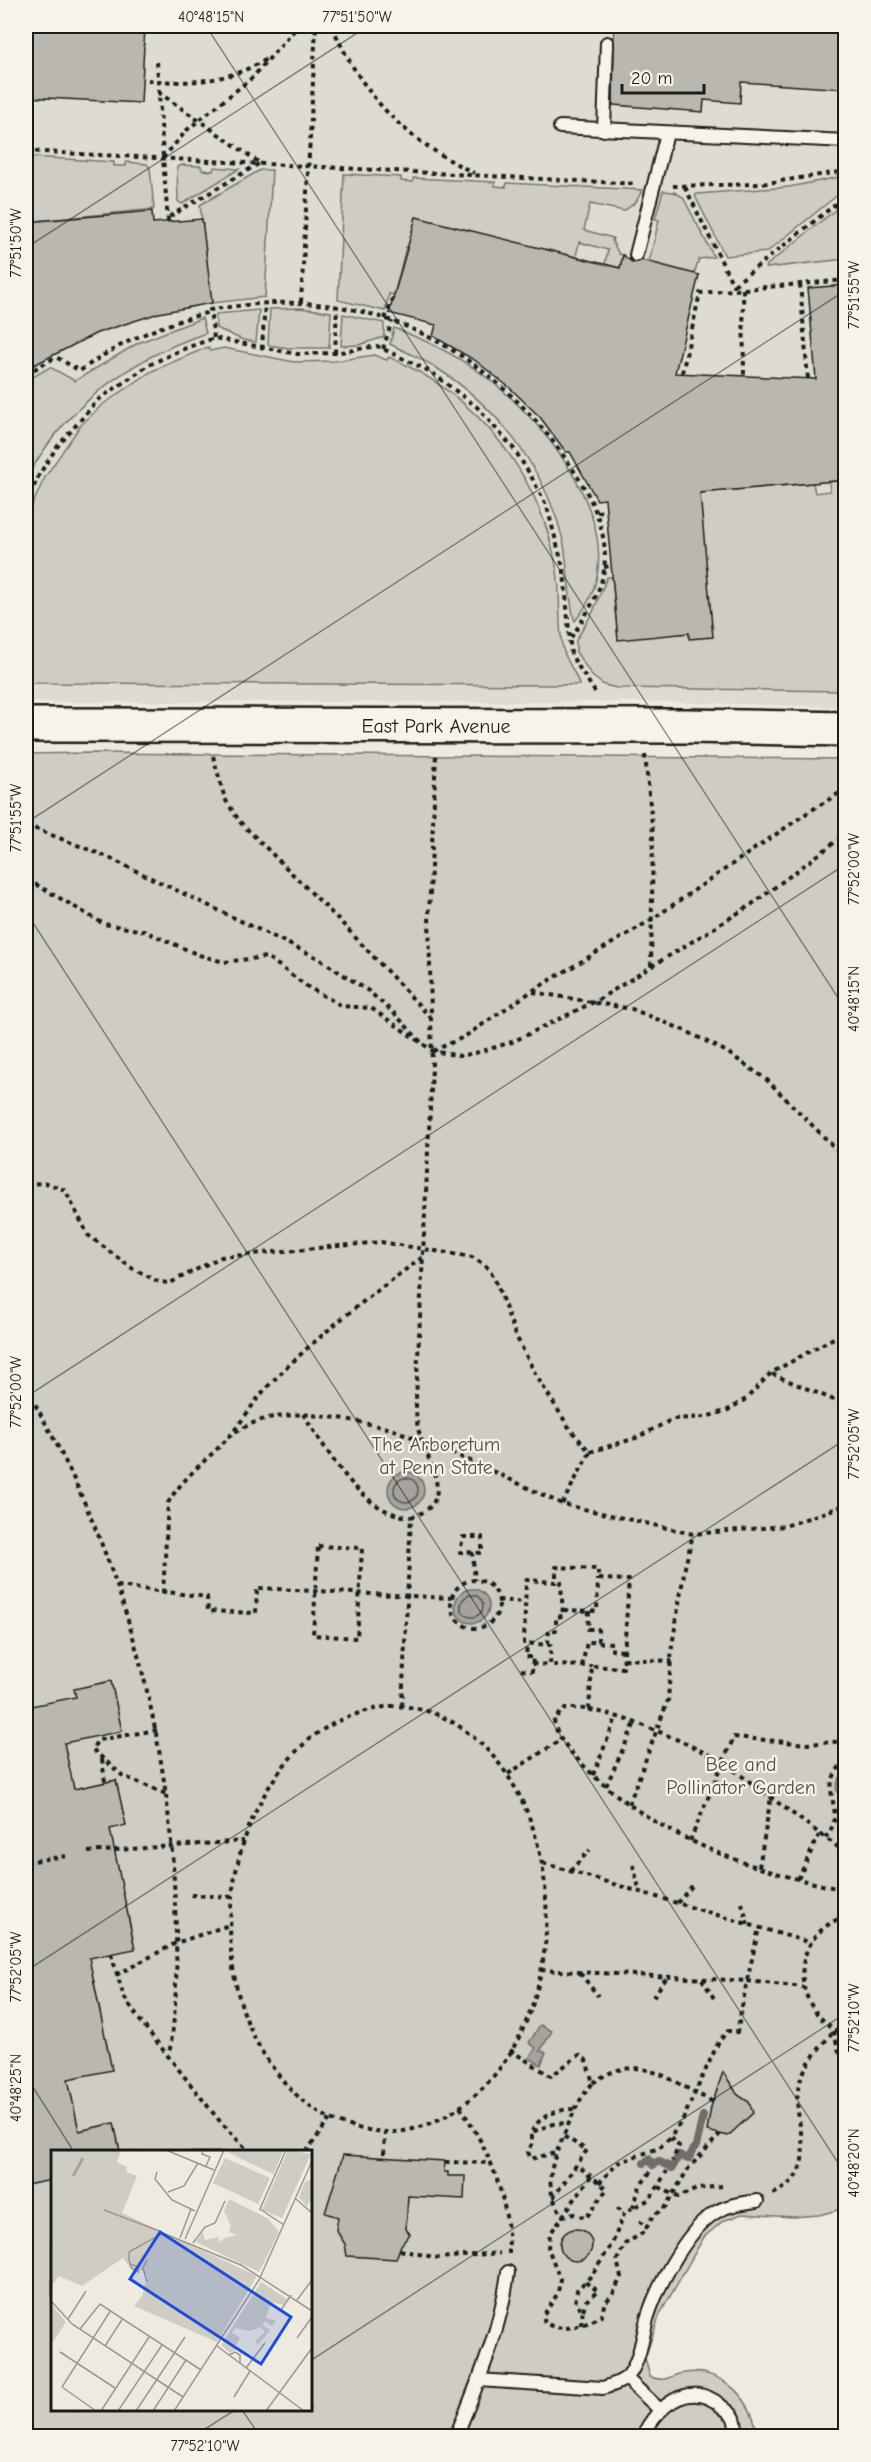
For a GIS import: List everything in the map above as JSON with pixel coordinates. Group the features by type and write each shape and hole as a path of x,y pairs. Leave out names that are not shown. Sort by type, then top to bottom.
{"main road":[{"name":"East Park Avenue","path":"26,725 675,726 846,729"}],"lane":[{"path":"604,129 607,43"},
{"path":"560,127 846,141"},
{"path":"636,255 667,133"},
{"path":"478,2380 603,2388 626,2378 635,2365 648,2316 667,2276 694,2229 714,2212 738,2203 757,2201"},
{"path":"459,2429 495,2338 508,2272"},
{"path":"626,2378 659,2409"},
{"path":"643,2436 659,2409 688,2394 712,2398 734,2417 737,2436"}],"path":[{"path":"163,158 181,136 234,94 298,26"},
{"path":"301,302 316,26"},
{"path":"332,26 363,85 384,111 431,150 477,175"},
{"path":"148,80 202,82 228,77 252,68 274,54"},
{"path":"157,62 168,220 260,163"},
{"path":"158,92 260,163"},
{"path":"26,151 644,184"},
{"path":"664,186 761,184 846,171"},
{"path":"685,186 735,288"},
{"path":"735,288 846,196"},
{"path":"682,374 700,293 735,288 846,280"},
{"path":"800,284 808,379"},
{"path":"743,289 744,376"},
{"path":"386,319 393,298"},
{"path":"262,349 265,302"},
{"path":"26,374 56,357 80,371 95,359 138,337 210,312 210,310 265,302 301,302 338,306 392,321 462,356 507,390 530,411 557,446 597,512 601,525 604,567 589,609 568,643"},
{"path":"335,353 338,306"},
{"path":"210,312 214,338"},
{"path":"804,320 811,320"},
{"path":"383,349 392,321"},
{"path":"686,326 692,328"},
{"path":"26,502 27,494 57,447 98,400 149,365 214,338 297,354 335,353 377,346 431,372 477,407 514,448 547,507 564,571 568,643 576,666 595,692"},
{"path":"597,512 606,511"},
{"path":"604,567 611,566"},
{"path":"303,1414 349,1479 372,1504 395,1516 411,1517 430,1508 438,1490 436,1475 417,1423 416,1399 425,1255 424,1232 433,1051 429,914 436,751"},
{"path":"644,752 652,834 651,966"},
{"path":"213,753 225,799 240,822 338,919 432,1018"},
{"path":"433,1051 464,1037 532,991 651,920 807,813 846,789"},
{"path":"26,825 105,856 316,957 367,990 394,1013 427,1048"},
{"path":"26,884 37,885 104,924 144,931 199,955 224,962 267,957 308,987 342,1005 371,1008 427,1048 460,1056 498,1047 544,1028 596,1001 751,905 846,834"},
{"path":"532,991 632,1009 686,1031 727,1052 767,1080 846,1159"},
{"path":"26,1184 46,1183 65,1190 88,1235 130,1267 159,1282 170,1282 221,1257 381,1242 458,1252 472,1257 486,1266 501,1291 516,1336 537,1377 570,1430 590,1452"},
{"path":"162,1593 168,1503 175,1491 228,1437 248,1408 272,1382 343,1315 425,1255"},
{"path":"562,1504 590,1452 636,1438 673,1419 706,1417 728,1410 746,1399 771,1374 846,1331"},
{"path":"771,1374 846,1405"},
{"path":"26,1389 77,1487 117,1586 150,1696 173,1845 176,1943 172,2037 168,2055"},
{"path":"228,1437 250,1424 267,1418 303,1414 346,1419 392,1429 424,1444 473,1462 562,1504 693,1534 786,1526 846,1504"},
{"path":"402,1706 411,1517"},
{"path":"629,1804 668,1700 685,1567 693,1534"},
{"path":"463,1536 482,1537 482,1553 472,1552 460,1551 463,1536"},
{"path":"318,1546 362,1548 360,1593 357,1638 313,1635 318,1546"},
{"path":"472,1552 475,1580"},
{"path":"556,1582 556,1567 598,1569 597,1611 564,1610"},
{"path":"532,1664 623,1668 629,1580 598,1579"},
{"path":"475,1580 488,1584 498,1600 496,1616 491,1622 477,1628 462,1625 452,1613 451,1598 462,1583 475,1580"},
{"path":"521,1670 532,1671 533,1658 526,1657 527,1644 524,1643 526,1581 561,1582 561,1602 564,1603 564,1610 563,1617 556,1617 556,1630 549,1630 550,1665"},
{"path":"117,1586 207,1597 208,1611 256,1613 257,1588 451,1598"},
{"path":"498,1600 525,1602"},
{"path":"589,1611 588,1629 598,1629 598,1643"},
{"path":"582,1666 587,1642 612,1643 612,1650 624,1651"},
{"path":"527,1644 548,1644"},
{"path":"624,1659 672,1661"},
{"path":"589,1710 592,1666"},
{"path":"402,1706 426,1710 450,1720 483,1745 508,1774 529,1817 542,1863 547,1915 541,1970 528,2015 510,2050 490,2079 460,2107 419,2128 385,2132 354,2129 316,2112 291,2091 259,2046 239,1994 232,1953 232,1897 244,1841 262,1797 282,1767 305,1742 328,1726 372,1709 402,1706"},
{"path":"846,1853 723,1762 683,1741 635,1723 589,1710 566,1708 557,1714 554,1725 562,1739 593,1775 650,1819 714,1853 798,1879 846,1890"},
{"path":"593,1775 616,1718"},
{"path":"606,1786 635,1723"},
{"path":"157,1731 98,1740 92,1749 123,1776 166,1794"},
{"path":"690,1840 734,1737 807,1744 843,1741 846,1734"},
{"path":"508,1774 562,1739"},
{"path":"102,1758 105,1782"},
{"path":"825,1838 834,1823 835,1808 830,1792 830,1780 845,1760"},
{"path":"759,1867 771,1797"},
{"path":"798,1879 819,1834"},
{"path":"88,1852 244,1841"},
{"path":"570,1871 590,1850"},
{"path":"26,1862 67,1856"},
{"path":"542,1863 811,1943"},
{"path":"633,1865 640,1893"},
{"path":"677,1904 692,1886"},
{"path":"191,1895 232,1897"},
{"path":"742,1903 748,1924"},
{"path":"846,1916 821,1930 811,1943 804,1960 803,1987 809,2004 819,2018 834,2030 846,2035"},
{"path":"116,1975 176,1943 232,1924"},
{"path":"599,2183 618,2163 658,2148 670,2138 683,2119 719,2041 728,2031 737,2032 759,1928"},
{"path":"111,1954 124,1997 218,2119 248,2150"},
{"path":"541,1970 747,1981 803,1987"},
{"path":"580,1972 598,1996"},
{"path":"653,1997 667,1977"},
{"path":"702,1979 715,2000"},
{"path":"834,2030 838,2049 846,2063"},
{"path":"757,2201 786,2186 801,2164 804,2140 798,2106 800,2080 805,2069 834,2030"},
{"path":"510,2050 551,2076 579,2055 586,2060 593,2083"},
{"path":"563,2216 553,2198 550,2170 555,2153 575,2109 593,2083 613,2070 637,2068 669,2076 694,2093 714,2102"},
{"path":"460,2107 484,2145 503,2198 509,2252 508,2272"},
{"path":"555,2153 531,2158 528,2152 532,2144 532,2132 540,2119 549,2114 575,2109"},
{"path":"307,2150 330,2119"},
{"path":"532,2132 553,2124 569,2123"},
{"path":"384,2154 385,2132"},
{"path":"591,2176 554,2226 549,2239 549,2248 559,2274 559,2284 558,2293 543,2318 545,2323 554,2327 581,2325 601,2316 605,2302 613,2295 621,2277 617,2260 621,2250 631,2238 647,2228 653,2216 663,2209 688,2169 720,2134"},
{"path":"553,2198 587,2150 563,2136"},
{"path":"670,2138 679,2146 672,2161"},
{"path":"445,2162 492,2163"},
{"path":"563,2216 574,2214 586,2218 607,2189 577,2165"},
{"path":"632,2209 640,2186 652,2170"},
{"path":"583,2310 575,2302 575,2297 612,2244 625,2212 650,2199 667,2171"},
{"path":"659,2187 681,2197 697,2189 723,2186 732,2191 738,2203"},
{"path":"617,2208 625,2212"},
{"path":"639,2221 647,2228"},
{"path":"612,2244 621,2250"},
{"path":"400,2250 430,2258 509,2252"},
{"path":"581,2325 586,2301 598,2291 597,2288 585,2282"},
{"path":"575,2297 586,2301"}],"shaded area":[{"path":"26,26 845,26 845,707 667,702 26,702"}],"green space":[{"path":"31,157 114,162 114,166 126,166 126,162 147,164 150,168 154,209 26,222 26,161 31,161"},
{"path":"201,166 202,170 213,171 214,167 239,169 182,204 178,201 177,167"},
{"path":"260,170 272,170 265,297 212,303 200,205"},
{"path":"344,174 401,177 401,181 413,182 413,178 495,182 495,186 506,187 507,183 642,190 636,202 624,211 590,204 584,230 613,238 612,241 619,254 623,255 620,268 605,264 608,250 579,242 576,257 406,247 394,295 389,294 385,311 338,300"},
{"path":"845,176 845,189 767,252 725,256 695,196 697,194 789,187"},
{"path":"663,191 674,192 683,197 714,257 699,259 694,274 649,262 659,220 655,219"},
{"path":"845,202 845,259 766,268 767,265"},
{"path":"301,308 331,312 329,348 289,348 268,345 270,309"},
{"path":"259,310 256,342 243,340 216,328 216,314"},
{"path":"343,314 384,323 384,337 359,345 341,346"},
{"path":"202,318 206,333 150,357 101,389 80,408 60,429 26,479 26,381 50,367 75,381 138,343"},
{"path":"394,328 444,350 490,380 539,427 562,457 581,490 594,523 599,557 593,590 575,621 563,540 555,513 531,464 516,441 479,400 435,367 390,344"},
{"path":"208,347 210,351 224,348 294,362 335,361 374,355 387,360 389,357 421,373 451,393 477,416 500,442 520,471 537,502 549,536 557,571 563,650 579,685 26,683 26,518 45,477 80,426 102,405 152,371"},
{"path":"845,480 845,691 617,688 604,685 592,676 576,652 576,640 593,612 607,577 612,577 618,639 689,633 700,493 813,483 815,493 830,491 829,482"},
{"name":"The Arboretum at Penn State","path":"26,754 845,759 845,2208 819,2215 793,2217 742,2214 723,2221 704,2237 660,2314 645,2358 650,2377 665,2379 679,2374 699,2373 712,2375 724,2381 743,2399 755,2423 757,2436 26,2436"}],"water":[{"path":"406,1472 418,1478 424,1490 418,1502 406,1508 394,1502 388,1490 394,1478"},
{"path":"472,1589 484,1594 489,1606 484,1618 472,1623 460,1618 455,1606 460,1594"},
{"path":"845,1775 845,1815 836,1788 839,1778"},
{"path":"540,2025 552,2031 540,2051 546,2052 541,2065 529,2058 536,2048 529,2043"}],"building":[{"path":"26,26 145,26 141,103 26,97"},
{"path":"614,26 846,26 846,89 741,82 740,103 704,100 703,112 613,105"},
{"path":"152,211 153,223 202,219 212,303 159,313 97,333 26,369 26,222"},
{"path":"416,217 620,268 623,255 633,263 642,260 699,275 675,373 816,379 808,288 846,285 846,480 700,493 713,637 689,639 689,633 618,640 605,499 597,500 570,452 566,452 540,417 510,388 476,361 433,336 436,325 389,313"},
{"path":"111,1681 122,1731 64,1743 74,1789 116,1780 126,1825 110,1829 135,1949 89,1958 112,2070 68,2079 79,2131 114,2123 120,2150 51,2150 51,2180 26,2185 26,1707 76,1697 74,1689"},
{"path":"723,2072 738,2095 749,2102 753,2113 728,2136 707,2131 711,2107"},
{"path":"343,2155 445,2161 444,2172 448,2172 448,2176 465,2176 464,2199 408,2196 406,2229 410,2234 401,2245 396,2259 347,2256 345,2244 336,2230 338,2217 325,2213"},
{"path":"576,2229 588,2233 592,2245 588,2257 576,2261 564,2257 560,2245 564,2233"}],"waterway":[{"path":"644,2163 649,2159 653,2165 658,2161 672,2168 679,2155 688,2159 696,2146 703,2116"}],"park label":[{"name":"Bee and Pollinator Garden","path":"741,1776"}]}
